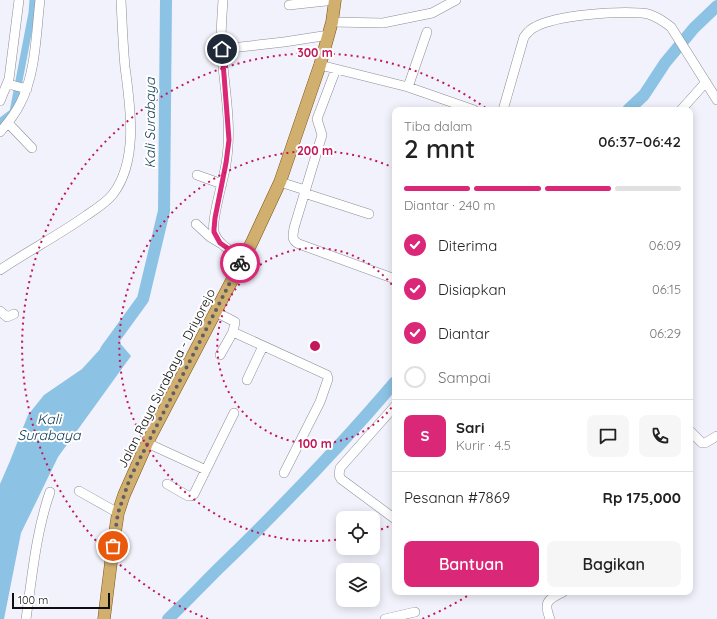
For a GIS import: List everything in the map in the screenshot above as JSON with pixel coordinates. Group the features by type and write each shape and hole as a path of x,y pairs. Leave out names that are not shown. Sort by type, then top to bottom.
{"main road":[{"name":"Jalan Raya Surabaya - Driyorejo","path":"104,619 118,513 130,478 216,312 242,258 252,242 280,182 320,65 332,22 335,0"}],"street":[{"path":"0,101 10,84 19,0"},
{"path":"0,132 20,105 26,88 32,66 40,0"},
{"path":"0,270 96,208 113,195 119,184 125,168 131,129 121,0"},
{"path":"220,243 214,232 214,225 229,140 222,49 223,0"},
{"path":"289,5 335,0"},
{"path":"332,22 383,23 432,13 456,0"},
{"path":"504,107 524,37 531,29 555,19 602,14 642,13 662,20 671,27 717,100"},
{"path":"408,87 427,32"},
{"path":"222,49 329,35"},
{"path":"320,65 408,87 465,107"},
{"path":"336,69 317,119 322,135 294,228 293,238 294,241 392,278"},
{"path":"684,107 706,82"},
{"path":"10,84 26,88"},
{"path":"8,123 32,148"},
{"path":"197,175 222,184"},
{"path":"280,182 369,214"},
{"path":"196,224 206,235 242,258"},
{"path":"0,311 7,316 14,314"},
{"path":"216,312 234,321 235,323 233,332 220,355"},
{"path":"233,332 324,373 327,377 320,402 284,473"},
{"path":"247,380 263,346"},
{"path":"392,409 338,471 341,479 392,517"},
{"path":"167,484 188,496 192,496 196,492 234,412"},
{"path":"693,434 702,443 717,436"},
{"path":"147,443 206,470"},
{"path":"79,491 118,513"},
{"path":"26,619 38,541 45,506 50,492"},
{"path":"550,619 546,610 548,602 558,595"},
{"path":"385,619 415,612"}],"water":[{"name":"Kali Surabaya","path":"113,335 131,356 58,457 21,533 4,619 0,619 0,484 28,415 44,395 82,369"}],"waterway":[{"path":"0,122 13,112 32,13 33,0"},
{"name":"Kali Surabaya","path":"106,350 143,299 164,211 166,0"},
{"path":"631,107 644,95 665,63 694,28 717,6"},
{"path":"168,619 263,525 352,431 392,385"}],"way so far":[{"path":"113,546 118,513 130,478 240,263"}],"route":[{"path":"222,49 229,140 215,218 214,232 223,246 242,258 240,263"}]}
